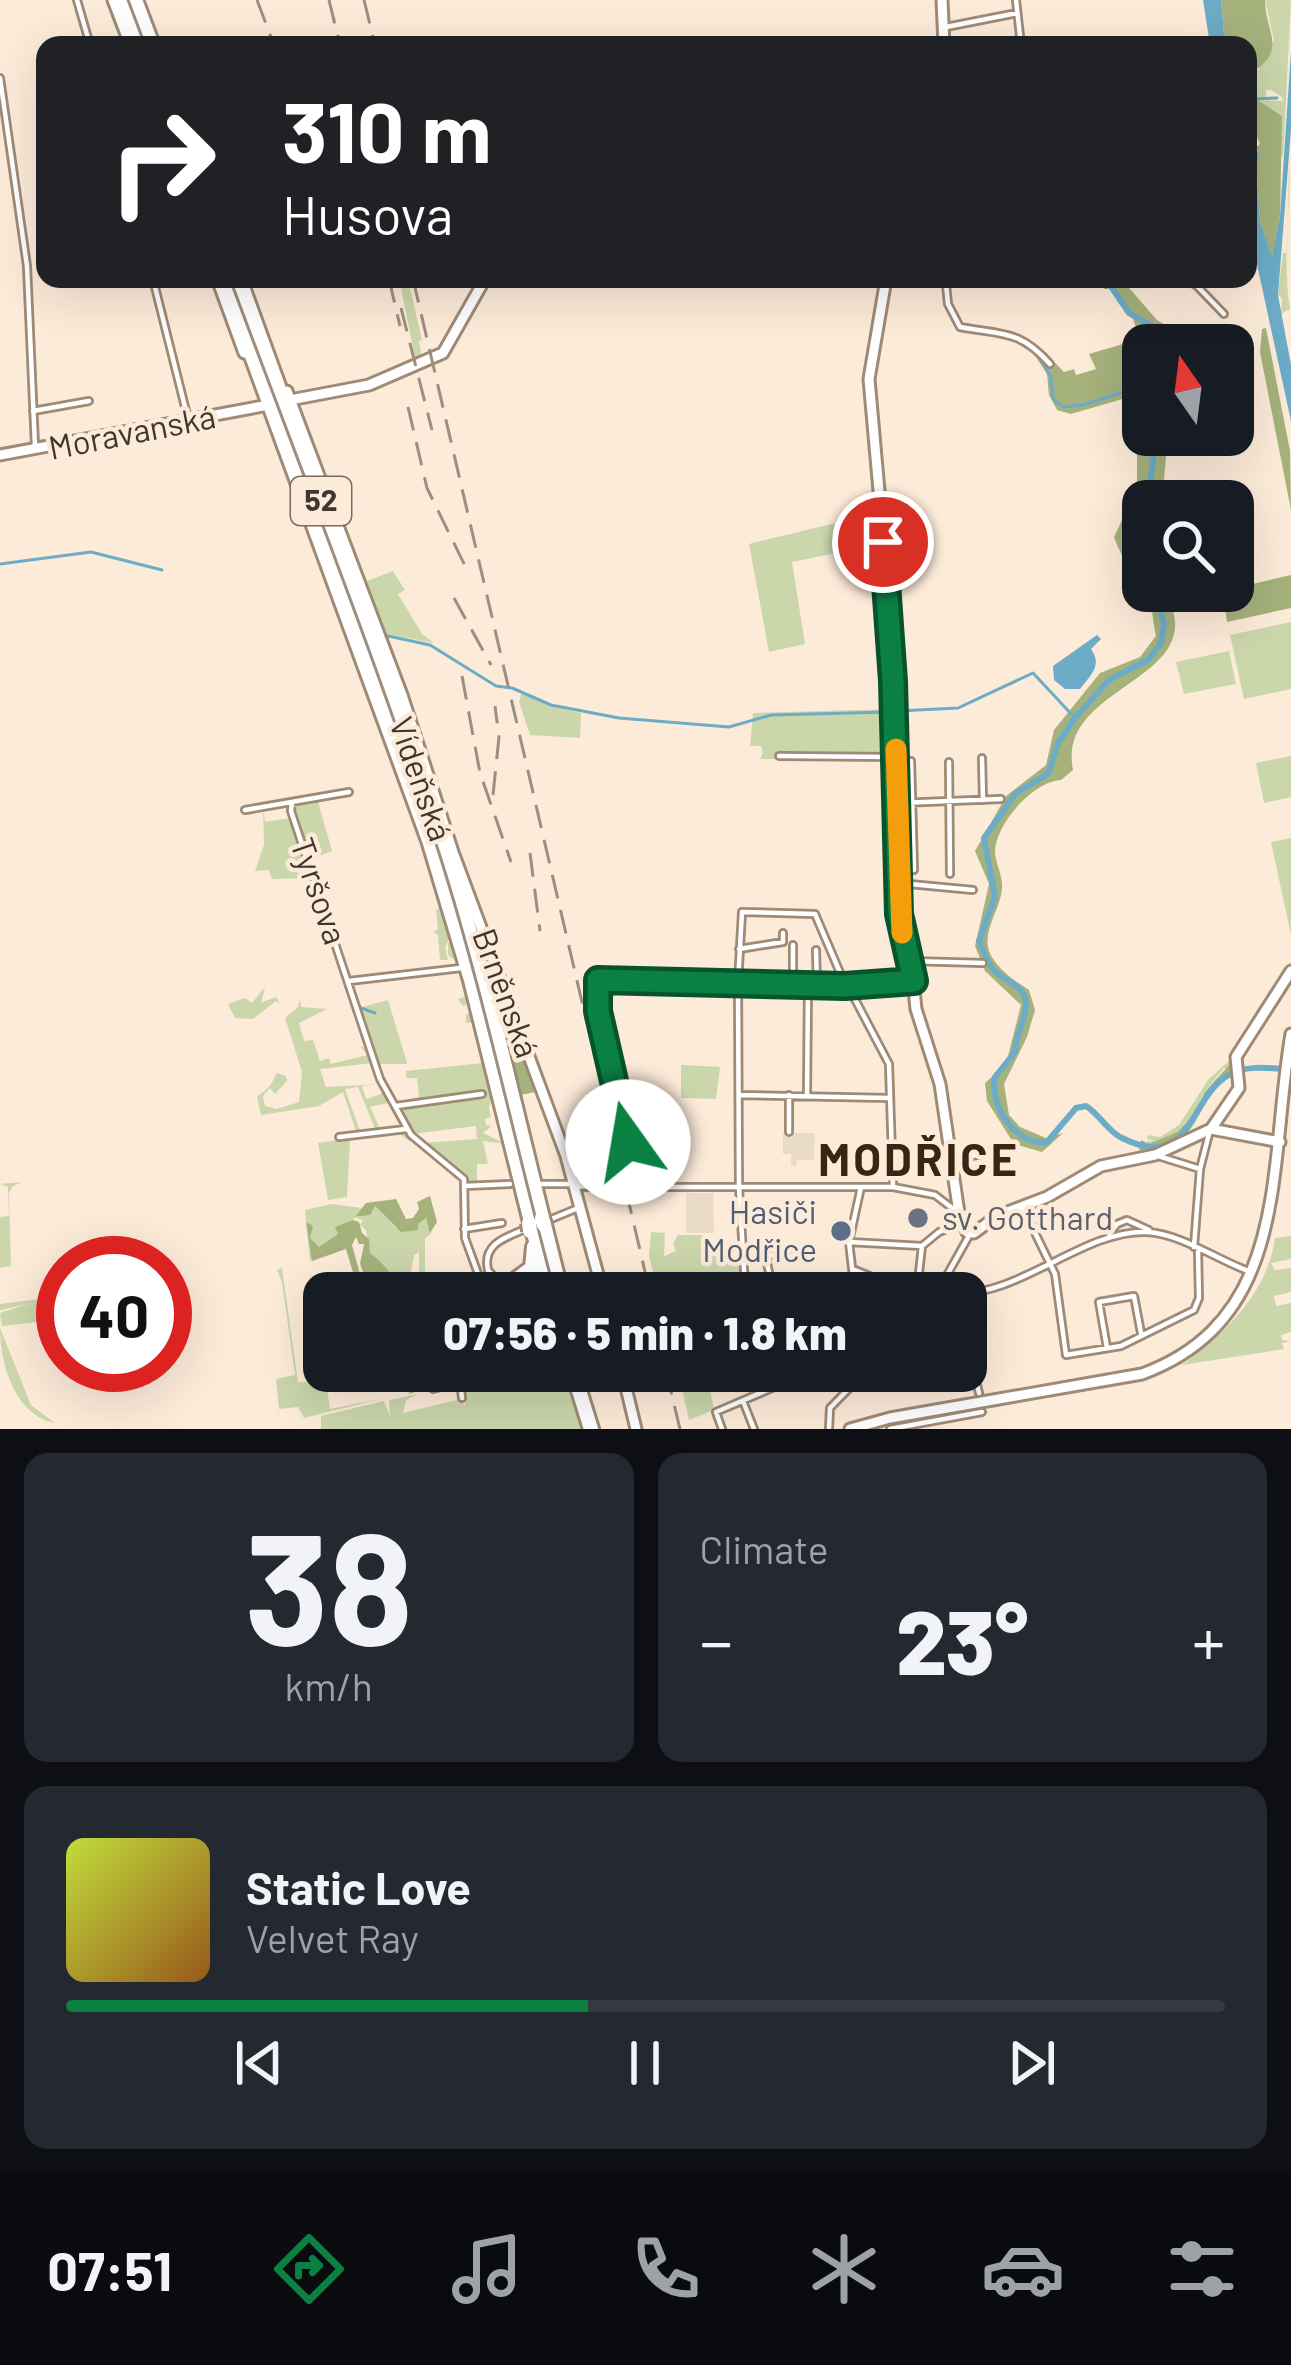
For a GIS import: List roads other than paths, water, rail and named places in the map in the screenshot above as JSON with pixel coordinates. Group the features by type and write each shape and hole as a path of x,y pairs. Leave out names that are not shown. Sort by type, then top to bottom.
{"highway":[{"path":"116,0 130,36"},
{"path":"138,0 152,36"},
{"name":"Vídeňská","path":"223,288 406,768 467,966 534,1223 553,1272"},
{"name":"Vídeňská","path":"245,288 403,723 483,976 544,1272"},
{"path":"402,695 403,723"},
{"path":"528,1272 534,1263 534,1223"},
{"path":"584,1392 595,1429"}],"street":[{"path":"77,0 87,36"},
{"path":"942,0 945,36"},
{"path":"1016,0 1020,36"},
{"path":"946,27 1017,13"},
{"path":"0,78 27,266 35,452"},
{"path":"156,288 188,421"},
{"name":"Vídeňská","path":"223,288 400,784 440,876"},
{"name":"Vídeňská","path":"246,288 402,695"},
{"path":"290,400 369,385 443,353 480,288"},
{"path":"885,288 869,379 894,712 902,934 911,961 916,1009 940,1084 961,1218"},
{"path":"946,288 948,304 960,327 1018,337 1050,364"},
{"path":"1199,288 1224,314"},
{"path":"33,411 89,401"},
{"name":"Moravanská","path":"0,455 263,406"},
{"name":"Brněnská","path":"402,695 453,852 576,1184 598,1272"},
{"path":"779,756 896,757"},
{"path":"982,758 983,800"},
{"path":"911,761 914,869"},
{"path":"949,761 950,874"},
{"path":"245,809 349,792"},
{"path":"898,803 1001,799"},
{"name":"Tyršova","path":"292,802 291,811 380,1079 406,1129 418,1144 458,1172 465,1186"},
{"path":"899,883 974,890"},
{"path":"743,1272 738,983 742,912 815,914 889,1064 893,1187"},
{"path":"739,950 783,942 782,933"},
{"path":"793,945 793,985"},
{"path":"807,1095 816,950"},
{"path":"911,961 983,963"},
{"name":"Tyršova","path":"349,981 467,966"},
{"path":"1022,1206 1052,1264 1066,1355 1107,1348 1198,1306 1200,1169 1211,1129 1232,1102 1242,1045 1291,971"},
{"path":"636,1184 640,1172 628,1141 598,1011 598,980 847,986 914,981"},
{"path":"850,1429 1158,1369 1192,1350 1228,1318 1259,1272 1272,1229 1285,1142 1291,1034"},
{"path":"396,1106 482,1094"},
{"path":"739,1095 891,1098"},
{"path":"789,1095 789,1132"},
{"path":"339,1137 406,1129"},
{"path":"948,1272 970,1234 1101,1166 1155,1155 1211,1129 1285,1142"},
{"path":"952,1160 1006,1149"},
{"path":"1155,1155 1200,1169"},
{"path":"484,1272 464,1229 465,1186 510,1184"},
{"path":"541,1184 893,1187 935,1196 961,1218 970,1234"},
{"path":"860,1272 855,1270 849,1242 861,1187"},
{"path":"484,1272 496,1243 582,1206"},
{"path":"849,1242 922,1246 961,1218"},
{"path":"987,1287 1052,1264 1127,1220 1251,1272"},
{"path":"464,1229 502,1223"},
{"path":"1109,1234 1150,1232"},
{"path":"919,1272 922,1246"},
{"path":"741,1255 809,1256"},
{"path":"765,1255 769,1272"},
{"path":"1107,1348 1099,1302 1134,1296 1142,1335"},
{"path":"461,1392 462,1399"},
{"path":"627,1392 636,1429"},
{"path":"722,1429 716,1412 763,1392"},
{"path":"829,1429 830,1408 846,1392"},
{"path":"742,1401 754,1429"},
{"path":"890,1429 982,1412"}],"water":[{"path":"1203,0 1221,0 1224,36 1209,36"},
{"path":"1291,51 1291,129 1278,295 1291,365 1291,421 1257,264 1257,178 1260,221 1272,257 1280,216"},
{"path":"1097,635 1101,639 1091,649 1094,670 1080,689 1065,689 1054,680 1053,666"}],"waterway":[{"path":"1257,99 1277,98"},
{"path":"1112,288 1129,313 1149,324"},
{"path":"964,331 980,333"},
{"path":"1038,355 1051,377 1053,399 1063,407 1122,393"},
{"path":"1151,480 1153,456"},
{"path":"0,564 91,552 162,570"},
{"path":"1161,612 1161,643 1149,659 1109,680 1058,743 1048,774 1016,793 984,838 995,897 979,941 992,968 1021,991 1026,1003 1015,1052 995,1077 996,1100 1015,1131 1036,1142 1047,1142 1076,1108 1086,1106 1120,1137 1144,1146 1162,1146 1186,1129 1227,1076 1250,1068 1291,1070"},
{"path":"388,636 430,645 496,686 551,705 619,718 729,727 771,715 889,712"},
{"path":"898,711 958,708 1033,673 1075,718"},
{"path":"361,1008 375,1013"}],"tram line":[{"path":"128,0 142,36"},
{"path":"233,288 364,636 439,853 550,1272"}],"railway":[{"path":"257,0 271,36"},
{"path":"329,0 338,36"},
{"path":"364,0 373,36"},
{"path":"391,288 400,326"},
{"path":"415,288 645,1272"},
{"path":"401,308 432,430"},
{"path":"408,407 427,488 469,574"},
{"path":"454,598 491,665"},
{"path":"462,676 480,773 511,862"},
{"path":"493,795 499,737 495,706"},
{"path":"530,853 540,931"},
{"path":"671,1392 680,1429"}],"place":[{"name":"sv. Gotthard","path":"918,1218"},
{"name":"Hasiči Modřice","path":"841,1231"}],"district":[{"name":"MODŘICE","path":"919,1160"}]}
